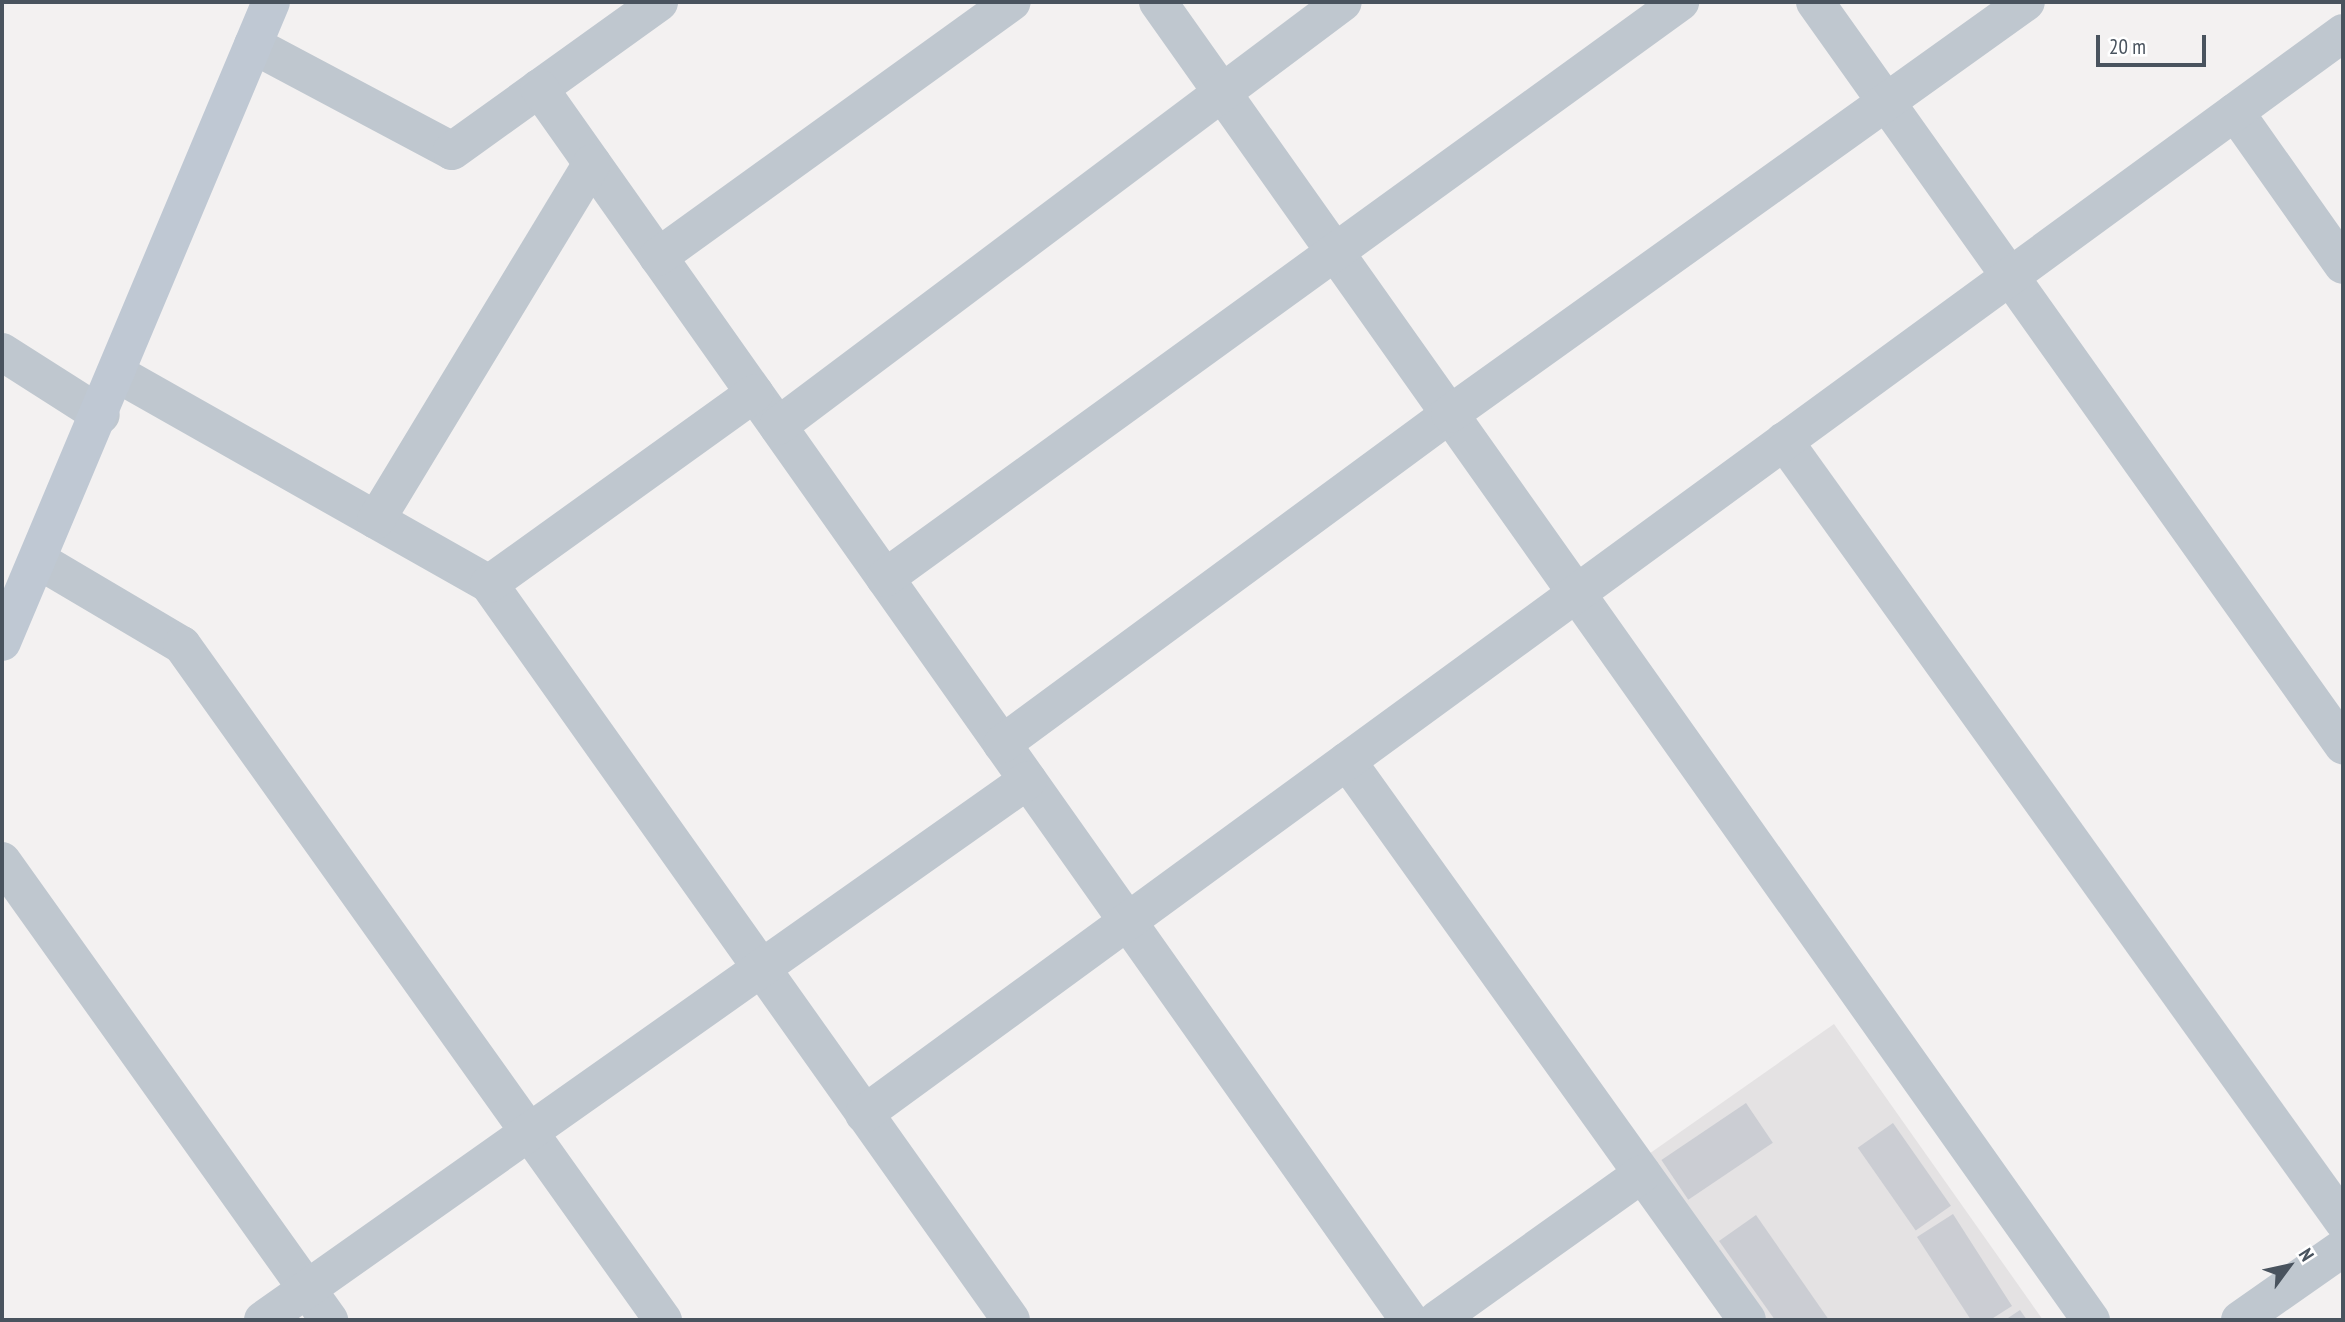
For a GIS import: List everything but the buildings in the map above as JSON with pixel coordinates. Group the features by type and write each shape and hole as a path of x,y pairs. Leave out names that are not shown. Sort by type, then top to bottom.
{"main road":[{"path":"2,642 101,415 271,2"}],"street":[{"path":"254,45 452,151 658,2"},
{"path":"658,257 1012,2"},
{"path":"1158,2 2091,1320"},
{"path":"778,426 1343,2"},
{"path":"885,578 1680,2"},
{"path":"1815,2 2343,745"},
{"path":"1002,744 1450,414 2026,2"},
{"path":"864,1114 2343,33"},
{"path":"539,88 1409,1320"},
{"path":"2235,112 2343,265"},
{"path":"376,520 592,163"},
{"path":"2,352 101,415"},
{"path":"118,374 489,584 1011,1320"},
{"path":"489,584 755,393"},
{"path":"1784,442 2343,1221"},
{"path":"38,560 182,645 663,1320"},
{"path":"1347,761 1747,1320"},
{"path":"263,1320 1028,780"},
{"path":"2,861 329,1320"},
{"path":"1437,1320 1642,1174"},
{"path":"2241,1320 2343,1248"}],"shaded area":[{"path":"1834,1024 2043,1320 1763,1320 1646,1156"}]}
